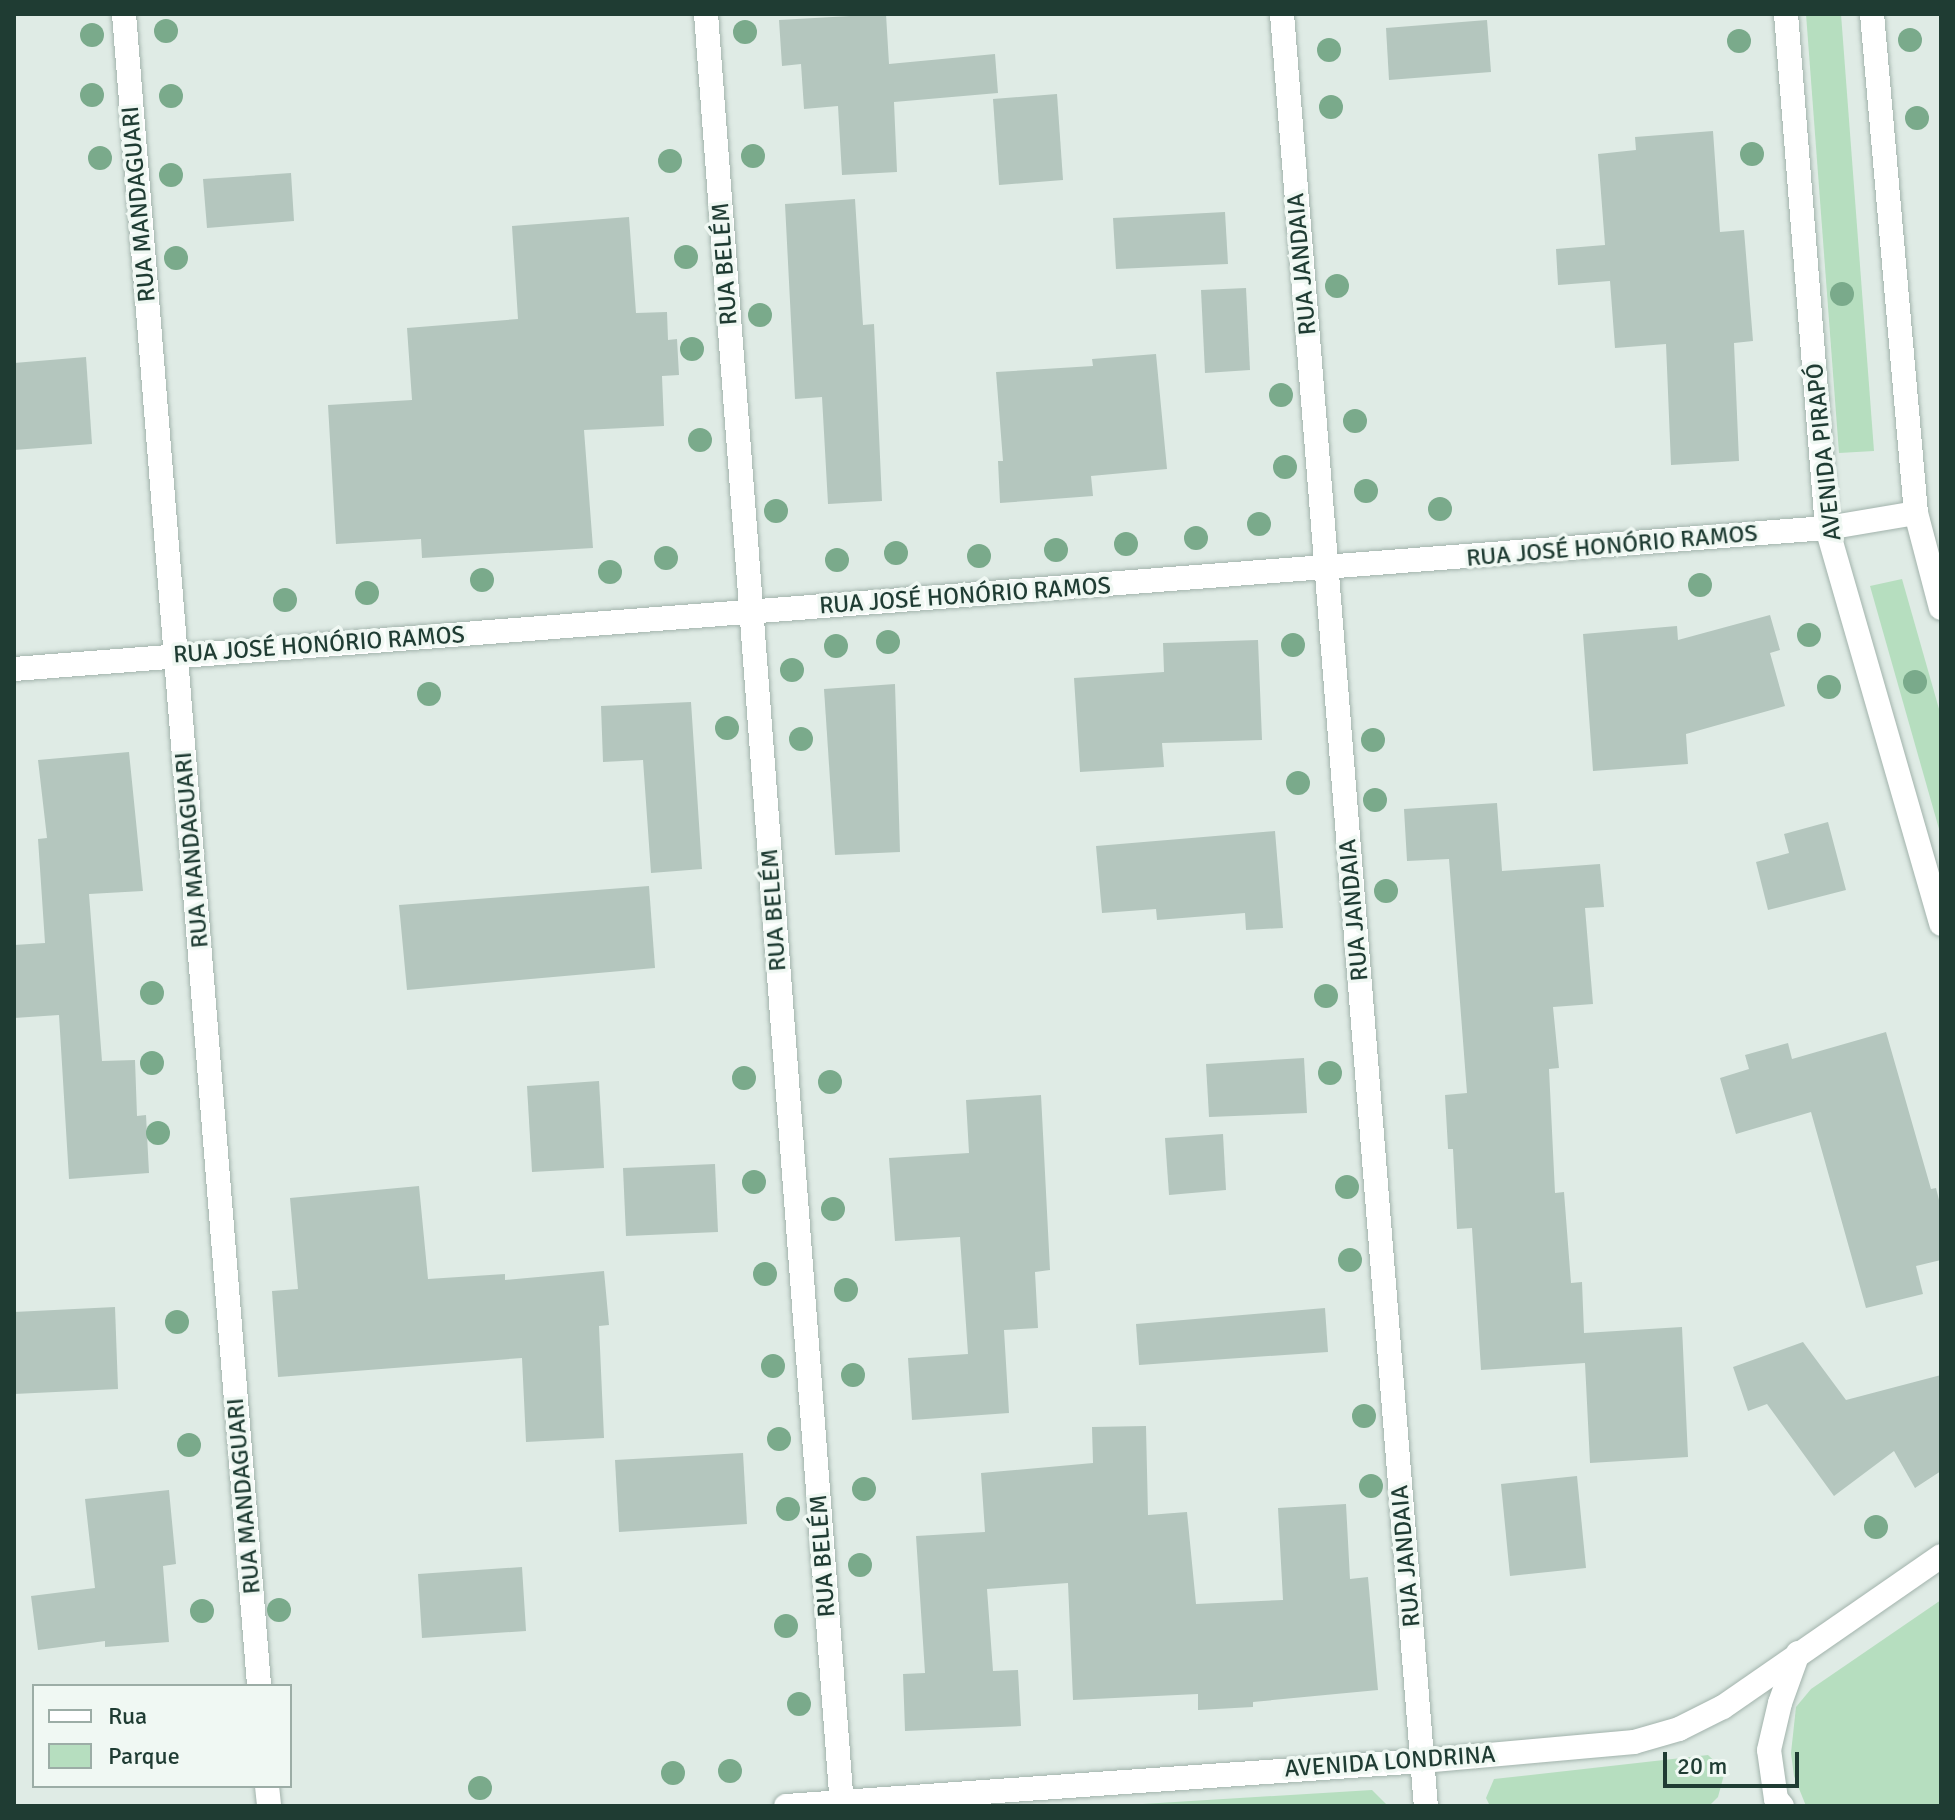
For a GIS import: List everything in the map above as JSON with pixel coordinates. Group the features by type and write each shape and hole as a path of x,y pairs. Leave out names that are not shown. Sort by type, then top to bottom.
{"street":[{"name":"RUA MANDAGUARI","path":"124,14 259,1684"},
{"name":"RUA BELÉM","path":"706,14 842,1804"},
{"name":"RUA JANDAIA","path":"1282,14 1426,1806"},
{"name":"AVENIDA PIRAPÓ","path":"1786,14 1827,528 1941,924"},
{"path":"1872,14 1916,513 1941,608"},
{"name":"RUA JOSÉ HONÓRIO RAMOS","path":"14,669 1827,528 1916,513"},
{"name":"AVENIDA LONDRINA","path":"786,1806 1422,1761 1634,1742 1679,1729 1723,1707 1941,1556"},
{"path":"1782,1806 1776,1799 1769,1750 1780,1703 1798,1653"}],"green space":[{"path":"1806,14 1841,14 1874,451 1839,453"},
{"path":"1902,579 1941,716 1941,836 1870,586"},
{"path":"1941,1600 1941,1806 1806,1806 1794,1776 1791,1753 1796,1707 1811,1689"},
{"path":"1708,1755 1725,1771 1718,1797 1709,1806 1490,1806 1486,1798 1494,1779"},
{"path":"1372,1790 1388,1806 1110,1806"}],"building":[{"path":"886,14 889,64 995,54 998,93 894,102 897,172 842,175 838,106 804,109 801,64 782,66 779,20"},
{"path":"1487,20 1491,72 1389,80 1386,28"},
{"path":"1057,94 1063,180 999,185 993,99"},
{"path":"1713,131 1720,232 1744,230 1753,341 1734,343 1739,461 1671,465 1666,344 1615,348 1610,281 1558,285 1556,249 1605,245 1598,154 1636,150 1635,137"},
{"path":"291,173 294,221 207,228 203,179"},
{"path":"855,199 863,325 874,324 882,501 828,504 822,397 795,399 785,204"},
{"path":"1225,212 1228,264 1116,269 1113,218"},
{"path":"629,217 636,313 667,312 668,340 677,339 679,375 662,376 664,426 584,430 593,548 422,558 421,539 336,544 328,405 412,400 407,328 518,319 512,226"},
{"path":"1246,288 1250,370 1205,373 1201,290"},
{"path":"1156,354 1167,469 1091,476 1093,496 1000,503 998,461 1003,461 996,372 1093,366 1092,359"},
{"path":"86,357 92,444 14,450 14,363"},
{"path":"1770,615 1780,650 1770,653 1785,706 1686,734 1688,764 1593,771 1583,634 1677,626 1678,640"},
{"path":"1258,640 1262,740 1162,743 1164,767 1080,772 1074,678 1164,672 1163,643"},
{"path":"895,684 900,852 835,855 824,689"},
{"path":"691,702 702,869 651,873 643,760 603,762 601,706"},
{"path":"129,752 143,891 89,894 102,1061 135,1060 137,1116 146,1115 149,1173 69,1179 59,1015 14,1018 14,945 45,943 38,839 47,838 38,760"},
{"path":"1497,803 1502,871 1600,864 1604,907 1585,908 1593,1004 1553,1007 1559,1068 1549,1069 1555,1193 1564,1192 1571,1283 1582,1282 1584,1333 1682,1327 1688,1457 1590,1463 1585,1363 1481,1370 1472,1228 1457,1229 1453,1149 1448,1149 1445,1095 1467,1093 1449,859 1407,861 1404,809"},
{"path":"1828,822 1846,890 1768,910 1756,862 1789,853 1784,834"},
{"path":"1275,831 1283,928 1246,930 1245,913 1157,920 1156,909 1102,913 1096,846"},
{"path":"649,886 655,968 407,990 399,905"},
{"path":"1886,1032 1931,1189 1936,1188 1941,1208 1941,1260 1916,1266 1923,1294 1866,1308 1811,1112 1736,1134 1720,1078 1749,1069 1745,1055 1788,1043 1792,1059"},
{"path":"1304,1058 1307,1113 1209,1117 1206,1064"},
{"path":"599,1081 604,1168 532,1172 527,1086"},
{"path":"1041,1095 1050,1270 1035,1272 1038,1328 1004,1330 1009,1413 912,1420 908,1358 968,1354 960,1237 895,1241 889,1158 969,1153 966,1100"},
{"path":"1223,1134 1226,1190 1169,1195 1165,1138"},
{"path":"715,1164 718,1232 626,1236 623,1168"},
{"path":"419,1186 428,1279 505,1274 505,1280 604,1271 609,1325 599,1326 604,1438 526,1442 522,1358 278,1377 272,1291 298,1289 290,1198"},
{"path":"115,1307 118,1389 14,1394 14,1312"},
{"path":"1325,1308 1328,1352 1139,1365 1136,1324"},
{"path":"1803,1342 1846,1400 1941,1375 1941,1471 1915,1488 1894,1451 1834,1496 1767,1404 1748,1411 1733,1367"},
{"path":"1146,1426 1148,1515 1187,1512 1196,1604 1283,1600 1278,1508 1346,1504 1350,1579 1368,1577 1378,1690 1253,1702 1253,1707 1198,1710 1198,1694 1073,1700 1068,1583 987,1589 993,1671 1018,1670 1021,1726 905,1731 903,1674 925,1673 916,1536 985,1532 981,1473 1093,1463 1092,1427"},
{"path":"743,1453 747,1524 619,1532 615,1460"},
{"path":"1577,1476 1586,1568 1510,1576 1501,1484"},
{"path":"169,1490 176,1564 163,1566 169,1642 105,1647 105,1641 38,1650 31,1596 95,1588 85,1499"},
{"path":"522,1567 526,1631 422,1638 418,1574"}]}
